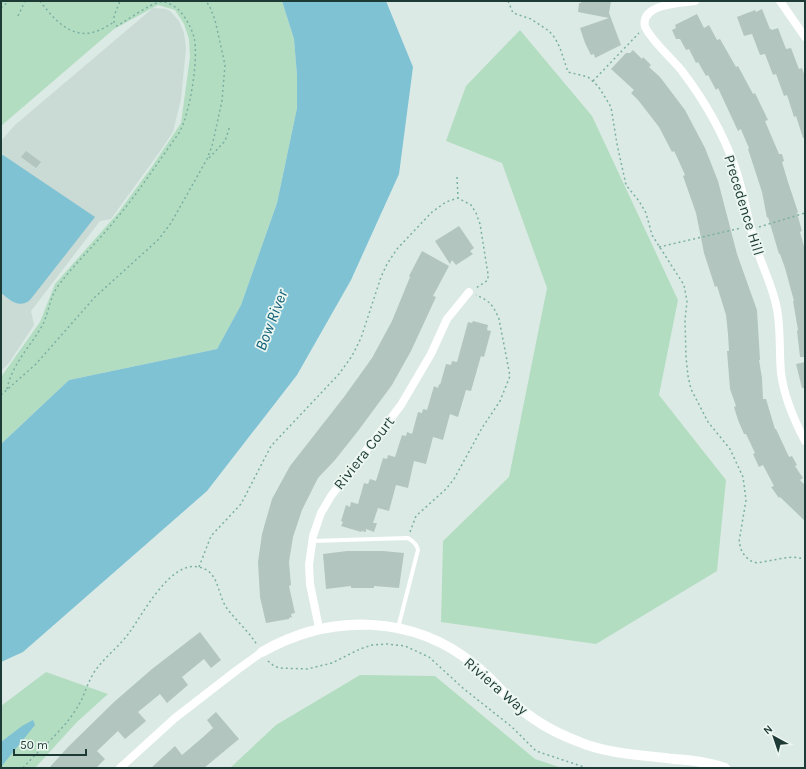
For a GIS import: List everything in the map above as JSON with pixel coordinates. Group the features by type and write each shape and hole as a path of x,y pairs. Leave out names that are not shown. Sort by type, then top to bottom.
{"street":[{"path":"645,27 644,19 655,8 695,1"},
{"path":"780,1 805,37"},
{"name":"Precedence Hill","path":"645,27 682,71 698,94 715,123 735,165 755,244 774,298 779,328 783,384 790,407 804,437"},
{"name":"Riviera Court","path":"319,628 312,596 309,573 309,555 321,513 331,496 401,404 420,374 448,319 469,292"},
{"name":"Riviera Way","path":"120,768 175,718 262,652 290,638 319,628 364,624 398,628 429,637 442,643 459,653 493,680 512,701 527,714 562,735 579,742 623,753 699,761 724,768"}],"lane":[{"path":"312,541 408,538 417,546 418,550 398,628"}],"path":[{"path":"1,8 9,1"},
{"path":"18,16 25,1"},
{"path":"40,1 56,21 63,27 73,31 89,33 99,30 114,22"},
{"path":"7,389 9,378 42,326 49,305 58,287 117,219 180,133 184,124 190,103 195,57 194,38 188,21 174,5 162,2 154,4 118,26 114,22 114,16 120,1"},
{"path":"1,395 36,364 95,297 159,239 172,223 207,159 212,146 222,101 225,64 215,20 206,1"},
{"path":"508,1 513,13 531,20 549,31 555,38 560,48 568,72 588,77 593,81 598,86 611,107 626,185 643,208 652,235 680,278 686,293 686,358 691,389 708,422 730,449 743,477 746,500 739,542 742,552 751,561 757,563 793,557 805,559"},
{"path":"593,81 645,27"},
{"path":"207,159 225,141 230,126"},
{"path":"457,177 458,198"},
{"path":"199,567 211,536 241,504 271,446 339,374 352,356 361,338 381,277 387,264 397,249 432,212 446,202 458,198 471,205 476,212 480,224 488,274 488,280 485,283 469,292"},
{"path":"759,227 805,213"},
{"path":"659,247 742,228"},
{"path":"408,538 416,516 446,489 454,479 482,428 500,401 510,376 496,313 489,301 469,292"},
{"path":"23,768 67,722 80,703 94,673 129,634 144,608 159,589 180,571 189,567 199,567 207,570 214,577 221,598 226,606 255,641"},
{"path":"269,662 279,668 307,669 332,663 360,649 372,645 387,644 405,646 428,657 464,689 512,727 536,751 587,768"}],"shaded area":[{"path":"153,8 166,9 170,11 179,21 184,33 186,48 181,99 173,132 111,219 100,221 31,311 34,325 9,363 1,371 1,141 15,125"}],"green space":[{"path":"1,1 282,1 294,39 297,76 297,108 277,203 241,305 217,349 69,380 1,444 1,377 40,322 55,284 118,213 151,168 181,123 190,57 189,39 184,24 175,10 158,5 114,29 1,126"},
{"path":"520,30 592,116 678,300 659,395 726,480 717,571 596,644 441,622 443,541 509,477 547,288 502,163 446,141 466,86"},
{"path":"46,672 108,694 77,722 35,768 1,768 1,706"},
{"path":"360,675 435,676 535,759 562,768 230,768 276,725"}],"water":[{"name":"Bow River","path":"282,1 386,1 413,67 399,174 351,280 297,375 207,491 23,652 1,662 1,444 69,380 217,349 241,305 277,203 297,108 297,76 294,39"},
{"path":"3,155 95,217 30,300 22,304 18,304 1,293 1,156"},
{"path":"33,720 35,725 1,767 1,742 22,726"}],"building":[{"path":"582,1 611,1 609,13 621,45 595,58 594,54 591,55 580,28 609,18 578,12 579,3"},
{"path":"762,9 770,29 772,30 778,28 786,49 791,48 799,69 802,68 805,77 805,138 803,138 796,116 794,117 787,95 784,96 776,74 773,75 765,54 760,55 752,34 744,36 737,17"},
{"path":"697,14 704,28 709,25 717,40 720,39 736,67 738,66 753,94 755,93 768,120 765,121 779,154 782,154 784,161 782,162 798,212 802,231 800,232 805,250 805,357 800,357 794,301 785,268 779,254 768,217 767,218 762,192 748,149 749,148 741,129 738,131 718,88 716,90 708,75 706,76 698,62 696,63 689,49 686,50 680,39 676,39 672,30 676,28 675,25"},
{"path":"633,50 651,65 649,67 660,77 685,110 705,148 718,181 737,254 757,310 759,360 763,399 766,399 775,429 789,457 792,456 797,465 795,466 803,478 800,480 805,485 805,521 780,497 779,498 771,487 774,486 763,465 759,467 753,454 755,453 738,420 734,407 736,406 730,389 726,315 717,286 715,287 704,253 696,213 683,176 685,175 674,151 672,152 659,127 631,93 634,90 611,69 626,53 630,53"},
{"path":"26,151 41,162 36,168 21,157"},
{"path":"459,226 474,248 470,251 473,254 456,265 452,260 450,264 435,241"},
{"path":"422,251 449,266 433,296 436,297 411,351 392,385 335,460 318,478 302,510 293,537 289,562 291,585 289,586 295,613 291,614 292,617 289,619 266,623 260,597 258,562 262,534 272,499 290,466 344,397 372,358 392,321 410,277 409,276"},
{"path":"473,321 488,325 487,330 491,331 484,357 481,356 471,391 466,390 458,417 450,414 443,440 433,437 426,464 414,461 408,488 396,485 389,511 378,508 373,523 377,523 374,532 366,529 366,532 361,532 341,526 346,505 350,507 351,502 358,504 364,483 368,484 370,479 376,481 383,458 387,459 388,455 395,457 402,435 406,436 407,432 412,434 418,412 422,413 423,409 427,410 434,386 438,388 439,384 440,385 446,364 451,365 452,361 457,362 468,322 472,323"},
{"path":"805,362 805,388 802,388 796,364"},
{"path":"347,551 383,551 404,553 399,588 374,586 374,588 351,588 351,586 326,589 323,554"},
{"path":"200,632 221,660 211,668 204,659 182,677 188,685 167,703 160,694 138,712 146,721 125,739 118,731 97,751 105,759 96,768 49,768 114,702 152,669"},
{"path":"216,712 239,739 204,768 151,768 175,746 182,755 202,738 213,728 207,720"}]}
